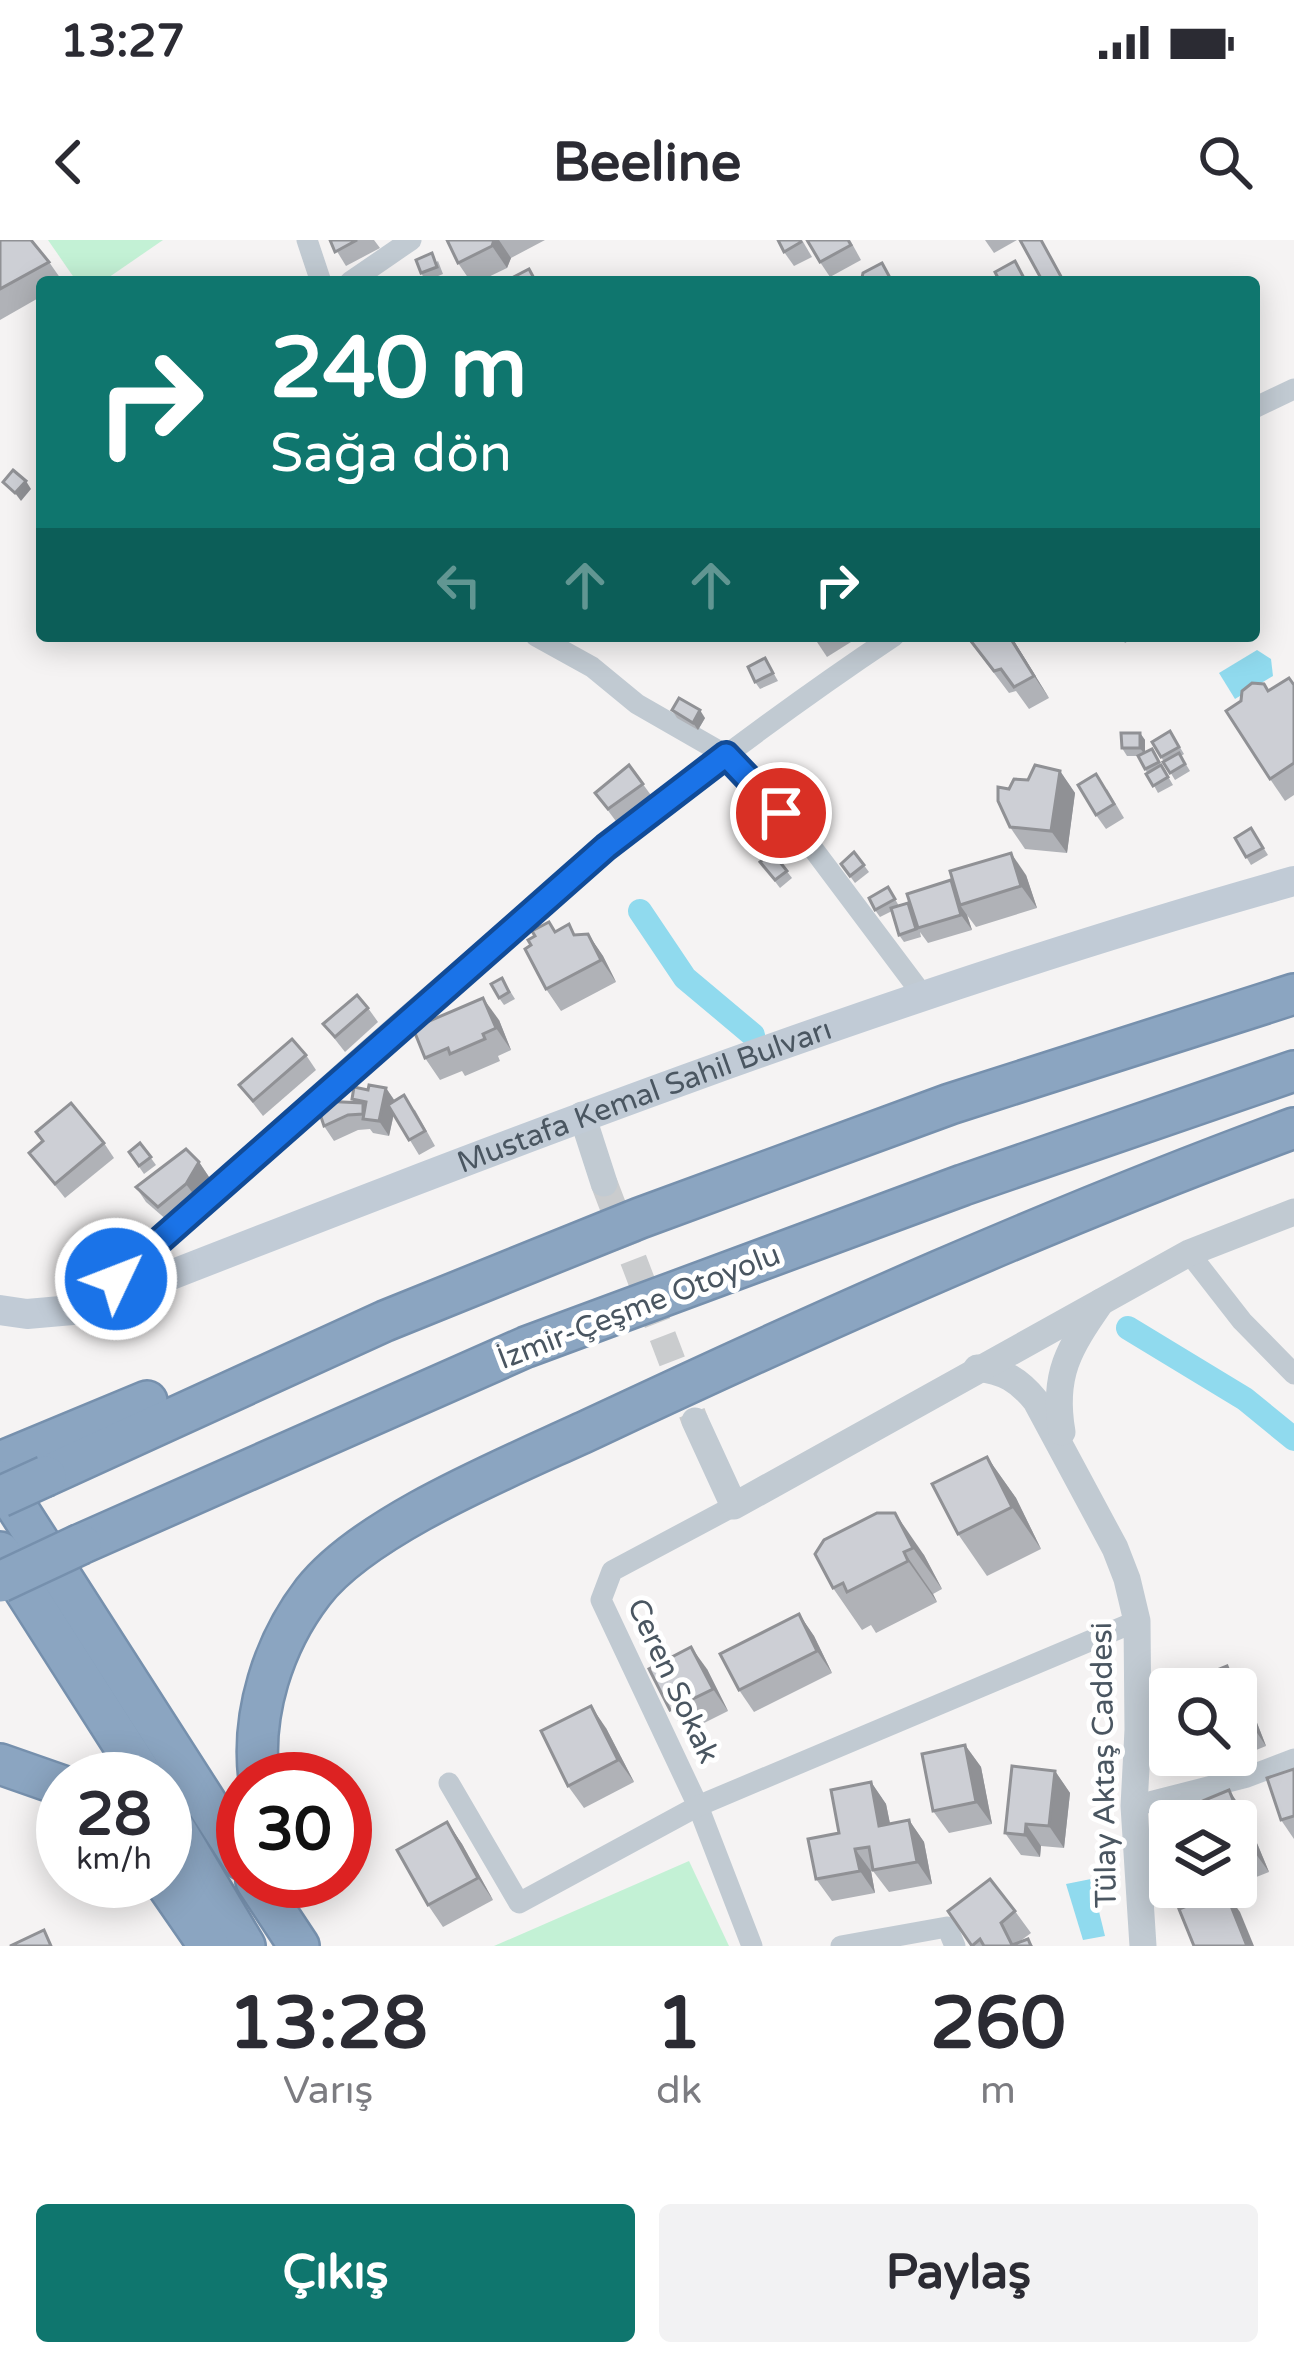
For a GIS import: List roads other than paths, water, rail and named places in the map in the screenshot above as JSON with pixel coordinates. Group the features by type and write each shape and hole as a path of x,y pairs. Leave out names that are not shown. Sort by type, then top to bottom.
{"highway":[{"path":"0,1497 24,1463 640,1218 950,1104 1294,994"},
{"name":"İzmir-Çeşme Otoyolu","path":"0,1582 526,1347 963,1185 1294,1071"},
{"path":"260,1752 261,1705 281,1645 314,1590 368,1543 430,1505 1014,1238 1294,1128"},
{"path":"0,1481 216,1819"},
{"path":"0,1552 129,1752"},
{"path":"0,1764 36,1777"},
{"path":"192,1857 245,1946"},
{"path":"183,1908 209,1946"},
{"path":"274,1908 299,1946"},
{"path":"302,1908 320,1946"}],"main road":[{"name":"Mustafa Kemal Sahil Bulvarı","path":"0,1310 27,1314 84,1309 582,1115 922,994 1294,881"}],"street":[{"path":"307,240 319,276"},
{"path":"359,276 411,240"},
{"path":"1260,405 1294,389"},
{"path":"546,642 592,668 638,704 726,755 808,842 922,994"},
{"path":"84,1309 606,847 886,642"},
{"path":"582,1115 604,1183"},
{"path":"695,1421 734,1506 1189,1253 1294,1212"},
{"path":"1189,1253 1242,1322 1294,1374"},
{"path":"1058,1377 1103,1299"},
{"path":"1036,1336 1050,1349 1058,1377 1066,1454"},
{"path":"1036,1336 1028,1361 1036,1401"},
{"path":"976,1368 1006,1374 1036,1401"},
{"name":"Tülay Aktaş Caddesi","path":"1036,1401 1114,1548 1137,1621 1134,1806 1143,1946"},
{"name":"Ceren Sokak","path":"734,1506 612,1571 601,1600 698,1806 752,1946"},
{"path":"449,1783 519,1904 698,1806 1137,1621"},
{"path":"1134,1806 1247,1778 1294,1759"},
{"path":"841,1946 947,1927 955,1946"}],"water":[{"path":"1257,650 1271,659 1273,676 1235,699 1219,673"},
{"path":"1091,1879 1105,1936 1083,1940 1066,1884"}],"waterway":[{"path":"640,911 685,978 753,1035"},
{"path":"1128,1328 1245,1399 1294,1439"}],"tunnel":[{"path":"604,1183 695,1421"}]}
